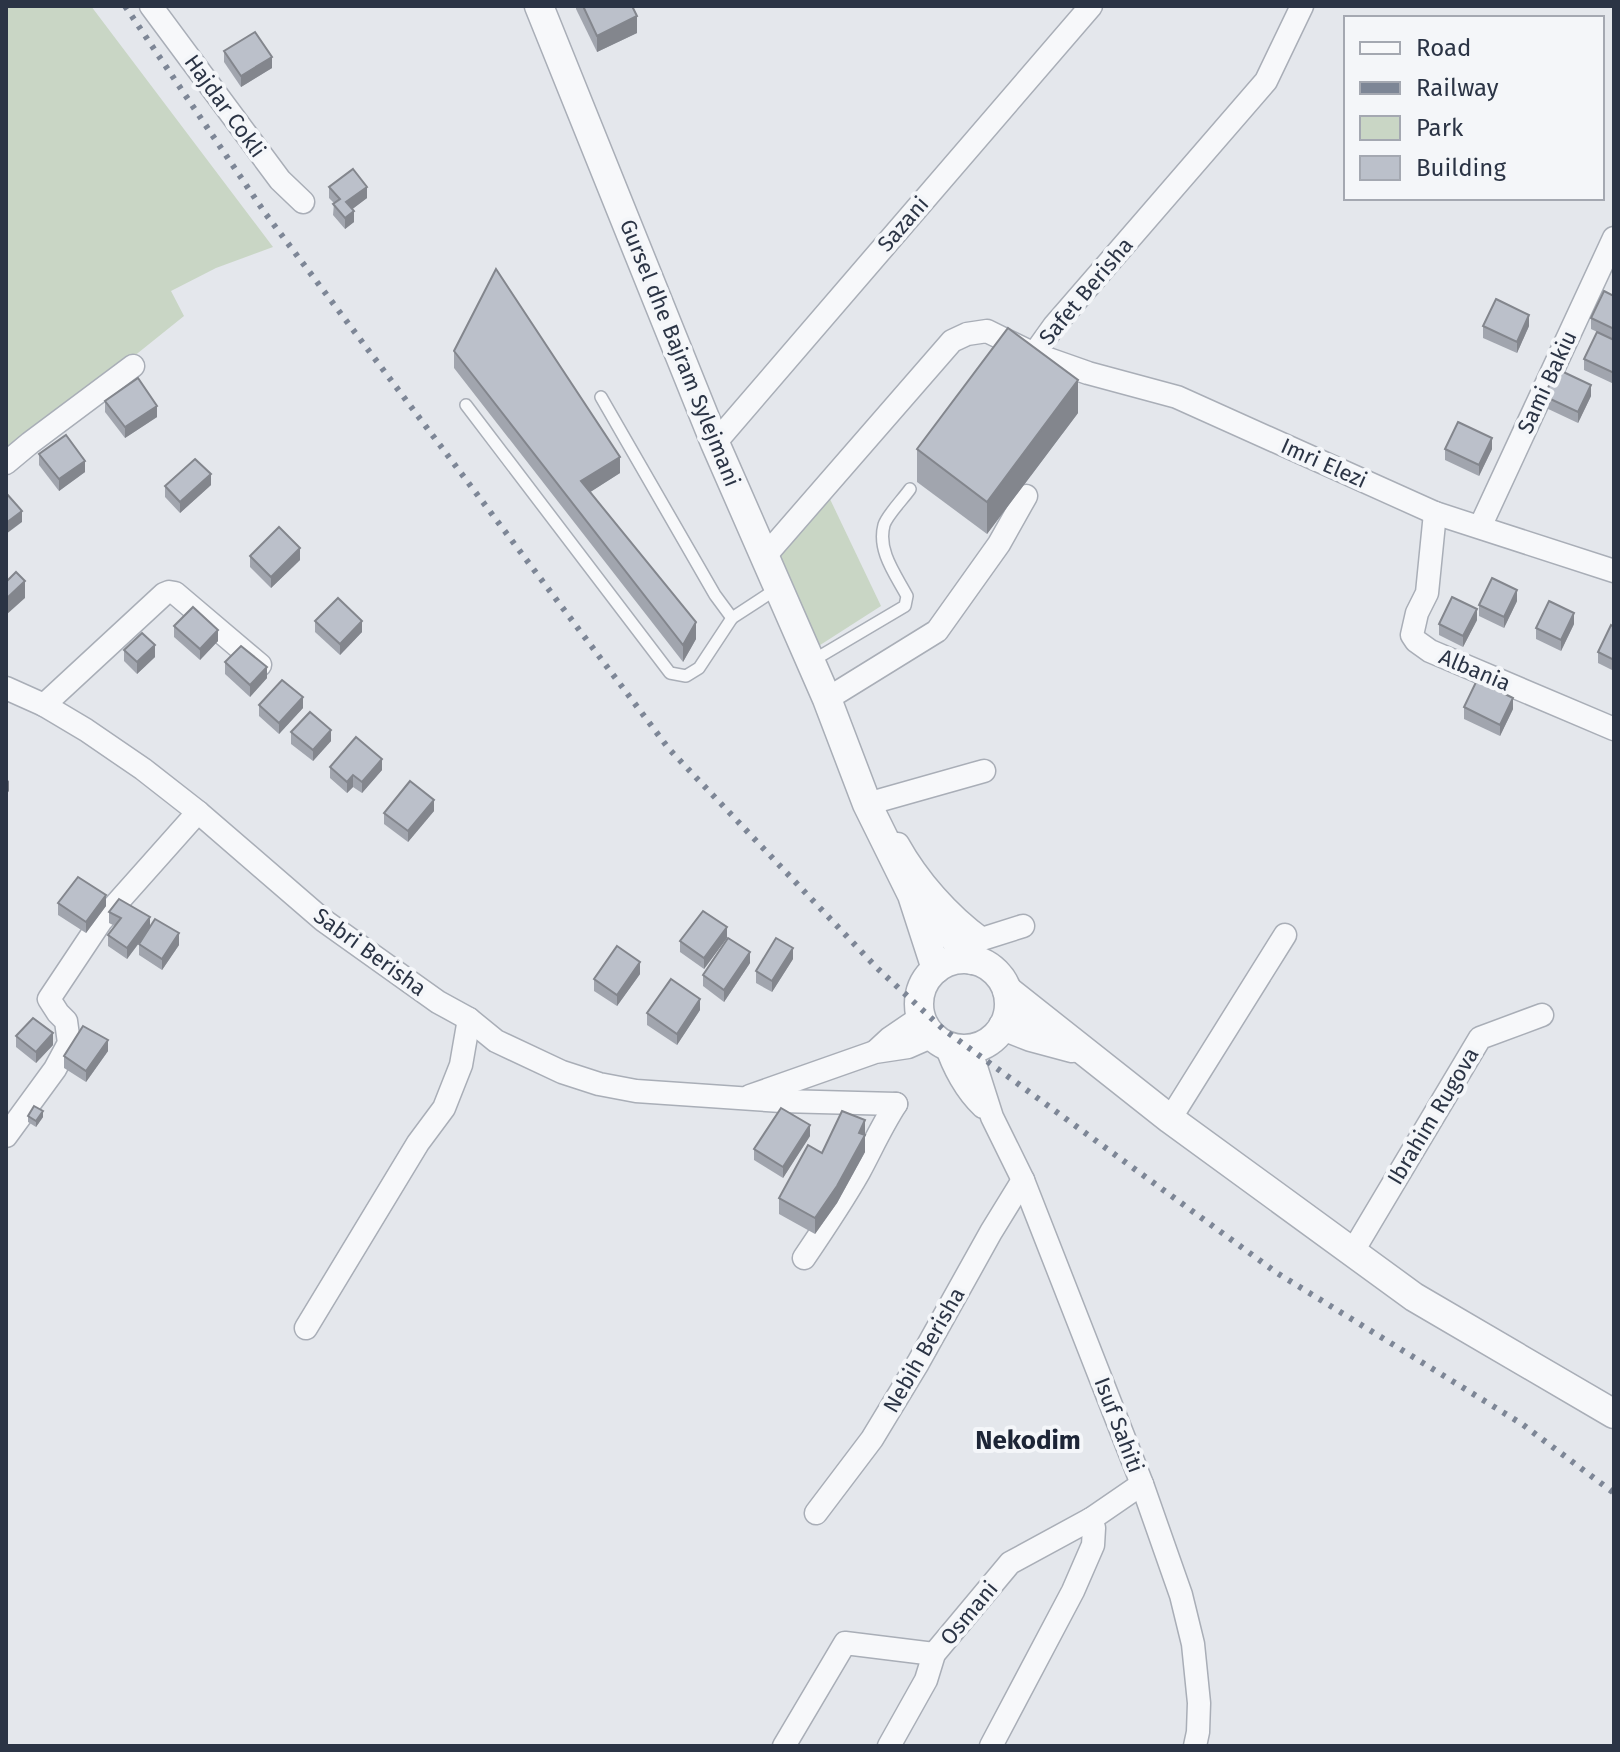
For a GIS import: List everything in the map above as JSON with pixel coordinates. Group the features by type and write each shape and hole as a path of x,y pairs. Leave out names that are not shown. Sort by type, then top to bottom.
{"street":[{"name":"Hajdar Cokli","path":"151,6 280,180 303,202"},
{"name":"Gursel dhe Bajram Sylejmani","path":"539,6 715,443 912,895 936,969"},
{"name":"Sazani","path":"715,443 1091,6"},
{"name":"Safet Berisha","path":"765,556 952,341 967,334 987,331 1034,354 1054,326 1266,81 1302,6"},
{"name":"Sami Bakiu","path":"1480,527 1614,238"},
{"name":"Imri Elezi","path":"1034,354 1088,373 1177,397 1435,513 1614,571"},
{"path":"6,463 133,366"},
{"path":"827,699 937,631 999,544 1026,496"},
{"name":"Albania","path":"1435,513 1427,593 1417,613 1412,635 1416,641 1430,651 1614,729"},
{"path":"44,705 169,592 175,593 266,671"},
{"name":"Sabri Berisha","path":"6,688 44,705 143,769 198,812 323,920 438,1002 469,1019 496,1041 562,1072 599,1084 636,1091 741,1099 896,1104 840,1204 804,1258"},
{"path":"984,771 871,803 924,882 966,927 977,950 983,963 994,970 1007,990 1008,1015 995,1037 983,1045 942,1037 919,1004 927,979 936,969 959,959 977,950 1023,926"},
{"path":"6,1136 55,1069 69,1043 66,1021 49,999 101,921 198,812"},
{"name":"Gursel dhe Bajram Sylejmani","path":"912,895 977,950"},
{"path":"1170,1119 1285,935"},
{"path":"1007,990 1170,1119 1414,1297 1614,1414"},
{"name":"Ibrahim Rugova","path":"1353,1251 1480,1038 1542,1015"},
{"path":"306,1328 418,1143 444,1108 461,1065 469,1019"},
{"path":"1003,1026 1081,1050"},
{"name":"Sabri Berisha","path":"741,1099 875,1052 890,1038 942,1037"},
{"name":"Isuf Sahiti","path":"942,1037 973,1098 992,1117 1023,1180 1142,1484 1181,1595 1193,1644 1199,1703 1195,1746"},
{"name":"Nebih Berisha","path":"816,1513 872,1439 1023,1180"},
{"name":"Osmani","path":"889,1746 926,1680 934,1654 1010,1563 1091,1519 1142,1484"},
{"path":"991,1746 1083,1568 1095,1537 1091,1519"},
{"path":"784,1746 845,1643 934,1654"}],"lane":[{"path":"601,397 715,595 732,618"},
{"path":"466,405 670,673 686,676 699,668 732,618 779,588"},
{"path":"811,661 905,606 907,596 896,579 883,542 885,524 910,489"}],"green space":[{"path":"6,6 91,6 273,247 216,268 171,291 184,316 6,459"},
{"path":"829,497 881,606 817,647 774,564"}],"building":[{"path":"583,6 632,6 637,16 597,36"},
{"path":"255,32 272,57 241,76 224,51"},
{"path":"353,169 367,187 346,202 354,211 345,218 333,204 340,199 329,187"},
{"path":"496,269 620,457 581,481 696,622 683,645 454,351"},
{"path":"1604,291 1614,296 1614,329 1591,318"},
{"path":"1496,299 1529,315 1517,342 1483,326"},
{"path":"1008,328 1078,380 987,502 917,449"},
{"path":"1597,332 1614,340 1614,373 1584,359"},
{"path":"1557,369 1591,385 1578,412 1544,396"},
{"path":"138,378 157,406 125,427 105,401"},
{"path":"1458,422 1492,438 1479,465 1445,449"},
{"path":"66,435 85,461 59,479 39,454"},
{"path":"195,459 211,474 180,502 165,486"},
{"path":"6,493 22,511 6,523"},
{"path":"279,527 300,548 271,577 250,556"},
{"path":"16,572 25,581 6,599 6,582"},
{"path":"1492,578 1517,590 1504,617 1479,605"},
{"path":"1452,597 1477,609 1463,636 1439,624"},
{"path":"338,598 362,621 340,644 315,621"},
{"path":"1549,601 1574,613 1561,640 1536,628"},
{"path":"193,607 218,630 200,649 174,626"},
{"path":"1611,625 1614,627 1614,660 1598,652"},
{"path":"142,633 155,645 137,662 124,650"},
{"path":"241,646 267,667 250,685 225,662"},
{"path":"282,680 303,697 279,723 259,705"},
{"path":"1477,680 1513,698 1500,725 1464,707"},
{"path":"310,712 331,730 313,750 291,732"},
{"path":"356,737 382,759 362,782 353,775 347,782 330,767"},
{"path":"410,781 434,800 408,831 384,813"},
{"path":"78,877 106,895 86,922 58,903"},
{"path":"119,899 150,917 127,948 108,935 121,918 109,912"},
{"path":"703,911 727,927 704,958 680,941"},
{"path":"155,919 179,933 162,959 139,944"},
{"path":"728,938 750,952 724,990 703,975"},
{"path":"776,938 793,948 772,981 756,971"},
{"path":"617,946 640,962 617,995 594,979"},
{"path":"671,979 700,999 677,1034 647,1013"},
{"path":"33,1018 53,1033 36,1052 16,1036"},
{"path":"83,1026 108,1040 86,1071 64,1056"},
{"path":"34,1106 43,1111 36,1121 28,1116"},
{"path":"781,1108 810,1125 783,1167 754,1149"},
{"path":"842,1111 865,1120 859,1133 865,1135 815,1218 779,1198 808,1145 822,1153"}],"railway":[{"path":"125,6 265,213 669,749 877,968 943,1029 1277,1273 1522,1424 1614,1493"}],"district":[{"name":"Nekodim","path":"1028,1440"}]}
